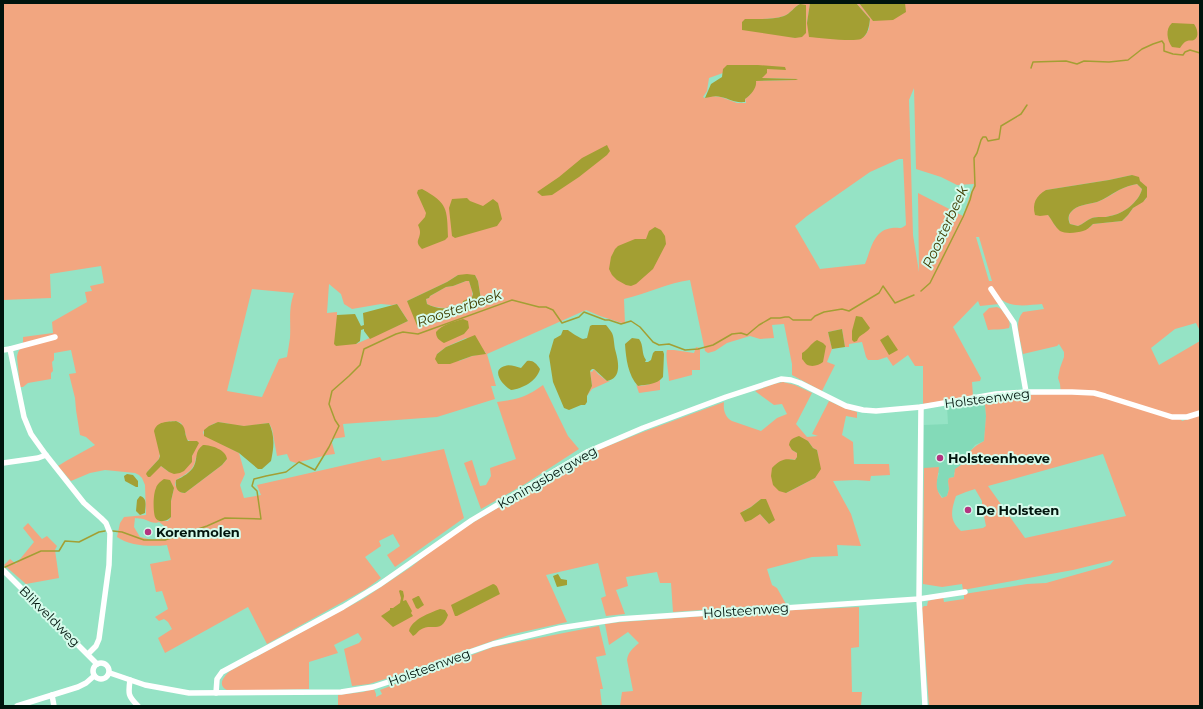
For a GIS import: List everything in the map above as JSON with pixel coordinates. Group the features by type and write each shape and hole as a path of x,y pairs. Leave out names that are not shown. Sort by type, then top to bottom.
{"street":[{"path":"991,289 1014,323 1026,392"},
{"path":"3,350 55,337"},
{"path":"10,349 27,426 36,443 84,503 102,518 110,532 109,565 99,639 96,646 88,654"},
{"name":"Koningsbergweg","path":"216,693 217,680 222,672 343,607 378,585 472,520 587,452 643,428 726,397 781,379 791,380 846,406 863,410 876,411 921,407"},
{"name":"Holsteenweg","path":"921,407 996,394 1026,392 1072,392 1094,393 1172,417 1187,417 1200,413"},
{"path":"921,407 919,599 925,706"},
{"path":"3,463 38,458 46,455"},
{"name":"Blikveldweg","path":"3,570 97,664"},
{"name":"Holsteenweg","path":"110,673 145,685 189,693 341,692 373,687 416,673 493,644 560,628 619,619 919,599 965,592"},
{"path":"101,662 107,664 110,668 110,673 104,679 99,679 94,676 93,671 97,664 101,662"},
{"path":"17,706 78,687 86,683 94,676"},
{"path":"130,680 129,694 131,699 138,706"},
{"path":"52,695 54,706"}],"shaded area":[{"path":"3,3 810,3 807,23 865,36 869,29 870,19 856,3 859,3 874,21 905,12 905,3 1200,3 1200,331 1196,323 1175,329 1151,348 1159,365 1200,341 1200,411 1180,418 1182,421 1200,415 1200,706 929,706 922,608 927,606 928,601 943,597 944,602 964,599 964,594 1027,584 1046,583 1110,565 1114,560 1073,570 963,590 962,584 942,587 923,584 924,468 939,467 937,487 942,498 947,496 949,489 949,478 954,477 955,469 961,465 960,460 974,447 984,441 986,416 983,399 1022,395 1061,394 1058,378 1064,352 1059,344 1057,346 1023,354 1019,337 1018,321 1020,316 1023,312 1044,309 1042,304 1016,305 1006,303 1002,300 999,304 980,306 978,301 953,327 981,378 980,381 972,382 973,396 923,404 923,366 915,366 908,355 893,366 887,357 878,360 868,360 862,342 849,344 849,347 845,347 842,329 828,332 832,349 827,362 835,365 822,391 792,375 792,364 784,324 772,325 774,338 760,339 750,336 727,343 715,351 708,353 705,351 690,280 682,281 624,299 625,324 586,310 487,354 496,386 491,386 495,399 437,417 343,424 345,437 331,439 335,454 296,463 290,461 287,454 277,456 272,429 269,423 244,426 222,423 213,424 203,432 204,435 239,453 245,474 240,485 244,498 261,495 257,485 380,457 382,461 444,449 464,518 395,567 387,555 400,546 393,534 379,541 381,546 365,557 381,578 366,589 267,644 248,607 165,653 158,638 172,629 168,622 164,619 159,621 155,617 168,609 162,591 156,592 150,564 171,560 167,545 154,546 134,544 117,537 120,523 124,517 146,515 145,485 142,478 135,473 105,470 90,473 71,481 58,466 95,445 86,437 80,435 75,398 69,374 76,373 71,350 54,353 51,379 28,383 23,387 20,387 17,357 23,344 23,337 53,333 52,322 87,302 85,292 92,291 90,286 104,283 101,266 50,274 51,298 3,300","holes":["800,4 795,38 745,19 765,19 786,15","785,67 767,69 766,73 761,78 797,79 755,81 750,95 745,99 746,103 737,103 721,97 711,96 705,98 703,97 707,91 709,78 723,73","914,88 916,169 941,177 957,185 974,184 963,216 918,193 919,272 913,235 909,100","899,159 903,159 906,225 901,228 892,228 881,232 871,247 865,264 820,269 795,226 870,172","1132,175 1140,181 1146,199 1133,208 1122,221 1093,224 1089,228 1056,227 1048,215 1046,190","976,237 979,237 992,281 989,281","458,275 475,275 478,281 482,306 426,326 407,301 447,282","329,284 341,294 344,304 352,309 381,304 397,304 408,321 356,344 337,315 337,312 327,313","252,289 294,293 290,310 290,338 287,357 279,359 262,397 227,391","466,338 486,353 459,361 437,354 446,347","176,421 181,423 186,439 190,441 194,450 192,462 169,472 161,466 147,472 159,459 166,422","1103,454 1126,516 1025,538 988,486","196,457 227,459 222,465 185,493 182,493 175,485 176,480 192,468","174,488 171,501 171,517 168,521 158,520","975,489 982,501 986,526 983,528 961,531 954,523 952,515 956,496","135,518 154,523 159,522 167,528 165,538 152,540 140,537 134,527"]},
{"path":"1137,184 1142,189 1138,198 1130,207 1120,213 1108,217 1092,218 1078,226 1070,224 1069,215 1076,208 1097,202 1121,189"},
{"path":"469,281 473,293 472,297 466,303 446,308 427,304 426,299 430,296 446,287"},
{"path":"997,307 1001,309 1008,318 1010,323 1009,328 988,330 983,314 989,308"},
{"path":"696,347 700,348 700,370 692,370 692,375 669,381 666,356 667,350 694,353"},
{"path":"594,369 607,381 610,381 592,389 587,396 592,386 590,371 592,372"},
{"path":"660,380 660,390 639,393 636,384 638,386 647,385"},
{"path":"783,382 795,385 812,393 796,424 807,437 818,436 812,434 829,401 857,412 857,418 846,416 842,435 853,442 854,464 889,464 890,475 871,476 870,481 833,481 851,514 861,546 837,545 838,556 812,557 767,569 772,585 777,588 786,604 673,612 671,583 660,583 657,572 626,577 628,586 616,590 625,614 606,616 601,598 606,596 598,563 546,575 567,622 509,635 414,670 369,684 352,686 344,649 359,643 362,639 358,633 334,645 338,653 309,662 309,689 229,691 223,687 223,679 230,671 363,599 411,567 440,544 469,525 588,454 724,402 725,413 732,421 761,431 777,418 787,414 782,404 774,405 755,391","holes":["808,441 813,448 817,450 818,456 815,478 786,493 790,459 795,460 797,457 797,453 792,450","761,499 769,524 760,514 743,511"]},
{"path":"543,385 568,436 579,449 525,484 481,509 464,463 472,460 480,486 486,485 491,476 490,468 516,459 497,402 521,397 531,393"},
{"path":"983,399 986,416 984,441 975,445 968,454 960,460 961,466 954,473 954,477 949,478 949,489 947,496 943,498 937,490 936,483 939,473 924,468 924,425 948,424 947,406"},
{"path":"28,523 42,539 47,536 57,546 55,550 59,578 26,584 4,565 10,559 16,564 34,542 23,528"},
{"path":"859,607 859,647 851,648 852,692 862,692 861,706 620,706 622,692 633,691 627,660 630,652 639,643 628,632 609,645 605,624 774,611"},
{"path":"599,626 606,655 596,657 603,689 600,689 602,706 338,706 338,695 374,689 376,697 382,694 380,690 493,647"}],"water":[{"path":"810,3 856,3 870,19 867,33 861,39 857,40 836,40 809,37 807,23"},
{"path":"859,3 905,3 906,12 893,20 873,21"},
{"path":"800,4 806,5 806,33 802,37 795,38 742,30 742,22 745,19 779,17 786,15"},
{"path":"1172,23 1194,24 1197,30 1196,39 1185,42 1180,48 1172,47 1169,41 1168,28"},
{"path":"727,65 785,67 786,70 767,69 767,73 762,78 798,79 756,81 755,89 745,99 745,102 717,96 705,98 711,84 722,77 723,69"},
{"path":"607,145 610,151 607,155 579,177 552,195 542,196 537,192 559,177 582,158"},
{"path":"1132,175 1139,177 1140,181 1147,187 1147,197 1143,202 1133,208 1122,221 1093,224 1084,231 1068,233 1060,231 1048,215 1035,215 1034,207 1037,197 1046,190","holes":["1137,184 1142,189 1134,203 1120,213 1108,217 1092,218 1078,226 1070,224 1069,215 1076,208 1097,202 1130,186"]},
{"path":"422,189 437,198 444,208 447,220 448,237 445,240 422,249 418,244 420,232 418,225 425,217 426,213 417,193 418,190"},
{"path":"467,198 470,201 483,206 493,199 498,203 502,219 497,226 455,238 452,236 449,208 452,199"},
{"path":"655,227 661,230 665,236 666,244 653,269 636,284 631,286 617,280 609,269 611,257 615,249 618,246 635,239 646,239 649,231"},
{"path":"458,275 475,275 478,281 482,306 418,328 407,301 447,282","holes":["469,281 473,294 472,297 463,301 462,305 441,308 427,304 426,299 446,287"]},
{"path":"397,304 408,321 370,339 364,329 361,330 360,341 356,344 336,346 334,344 337,315 355,314 361,326 364,325 363,313"},
{"path":"856,316 862,317 870,328 859,337 857,341 854,342 852,340 852,331"},
{"path":"463,319 468,321 469,328 464,334 444,343 438,339 436,332 439,329"},
{"path":"606,325 612,333 618,363 617,372 612,379 607,381 594,369 592,369 590,371 592,386 587,396 587,402 585,405 569,410 564,408 553,382 549,356 554,339 561,335 563,330 568,330 583,339 587,338 590,326"},
{"path":"842,329 845,347 832,349 828,332"},
{"path":"475,335 486,354 472,356 450,364 438,364 435,359 437,354 446,347"},
{"path":"888,335 898,350 889,355 880,340"},
{"path":"632,338 639,339 641,341 646,360 645,362 651,360 655,351 663,351 663,377 658,382 638,386 632,377 628,366 625,344"},
{"path":"817,340 826,346 823,362 815,366 811,366 806,364 802,359 802,353"},
{"path":"527,361 534,362 540,369 536,377 528,384 511,390 499,378 498,371 507,365 521,368"},
{"path":"176,421 184,427 188,441 197,441 199,443 192,456 192,462 184,471 180,473 174,474 161,466 150,477 148,477 146,474 147,472 160,456 154,431 155,428 157,425 163,423"},
{"path":"218,422 244,426 269,423 273,442 271,461 262,469 258,469 239,453 204,436 204,430"},
{"path":"799,436 808,441 813,448 817,450 821,469 815,478 786,493 779,491 773,485 771,476 772,468 782,460 795,460 797,453 792,450 789,445 792,439"},
{"path":"203,445 218,449 224,453 227,459 222,465 185,493 182,493 178,491 176,487 176,480 193,468 198,450"},
{"path":"127,474 133,475 138,481 138,487 125,481 124,476"},
{"path":"164,479 170,480 174,488 171,501 171,517 165,521 158,521 155,517 154,511 155,491 159,483"},
{"path":"140,496 143,497 146,506 145,513 140,515 136,511 137,500"},
{"path":"761,499 766,499 775,520 769,524 760,514 745,522 740,513"},
{"path":"558,574 561,579 567,580 567,585 557,587 553,576"},
{"path":"493,584 497,587 500,594 455,616 451,605"},
{"path":"400,590 403,591 403,601 406,600 413,616 393,627 381,616 390,610 390,608 393,608 400,603"},
{"path":"418,596 424,605 418,609 416,608 412,599"},
{"path":"440,609 445,610 448,615 442,625 424,628 413,636 409,631 417,620"}],"waterway":[{"name":"Roosterbeek","path":"1031,68 1033,62 1066,61 1077,64 1084,61 1109,62 1128,60 1142,49 1162,41 1164,44 1164,51 1173,54 1183,55 1185,52 1190,50 1200,53"},
{"name":"Roosterbeek","path":"921,291 930,283 970,200 975,186 974,158 981,140 983,137 986,137 988,141 999,139 1001,126 1021,114 1027,105"},
{"name":"Roosterbeek","path":"113,531 122,532 144,540 165,540 207,526 225,518 261,519 257,491 252,486 254,479 286,472 299,462 315,470 329,447 339,426 329,404 332,391 360,365 364,349 396,334 403,332 418,334 512,300 539,307 546,307 553,310 562,323 579,317 584,312 621,324 631,321 640,327 653,342 659,345 669,344 685,350 698,349 713,345 732,334 741,333 747,335 759,325 771,318 789,317 793,320 811,320 815,316 824,312 842,309 849,311 879,293 883,286 895,303 914,295"},
{"name":"Roosterbeek","path":"3,568 41,551 59,551 65,541 79,542 99,532 105,531"}],"place":[{"name":"Holsteenhoeve","path":"940,458"},
{"name":"De Holsteen","path":"968,510"},
{"name":"Korenmolen","path":"148,532"}]}
